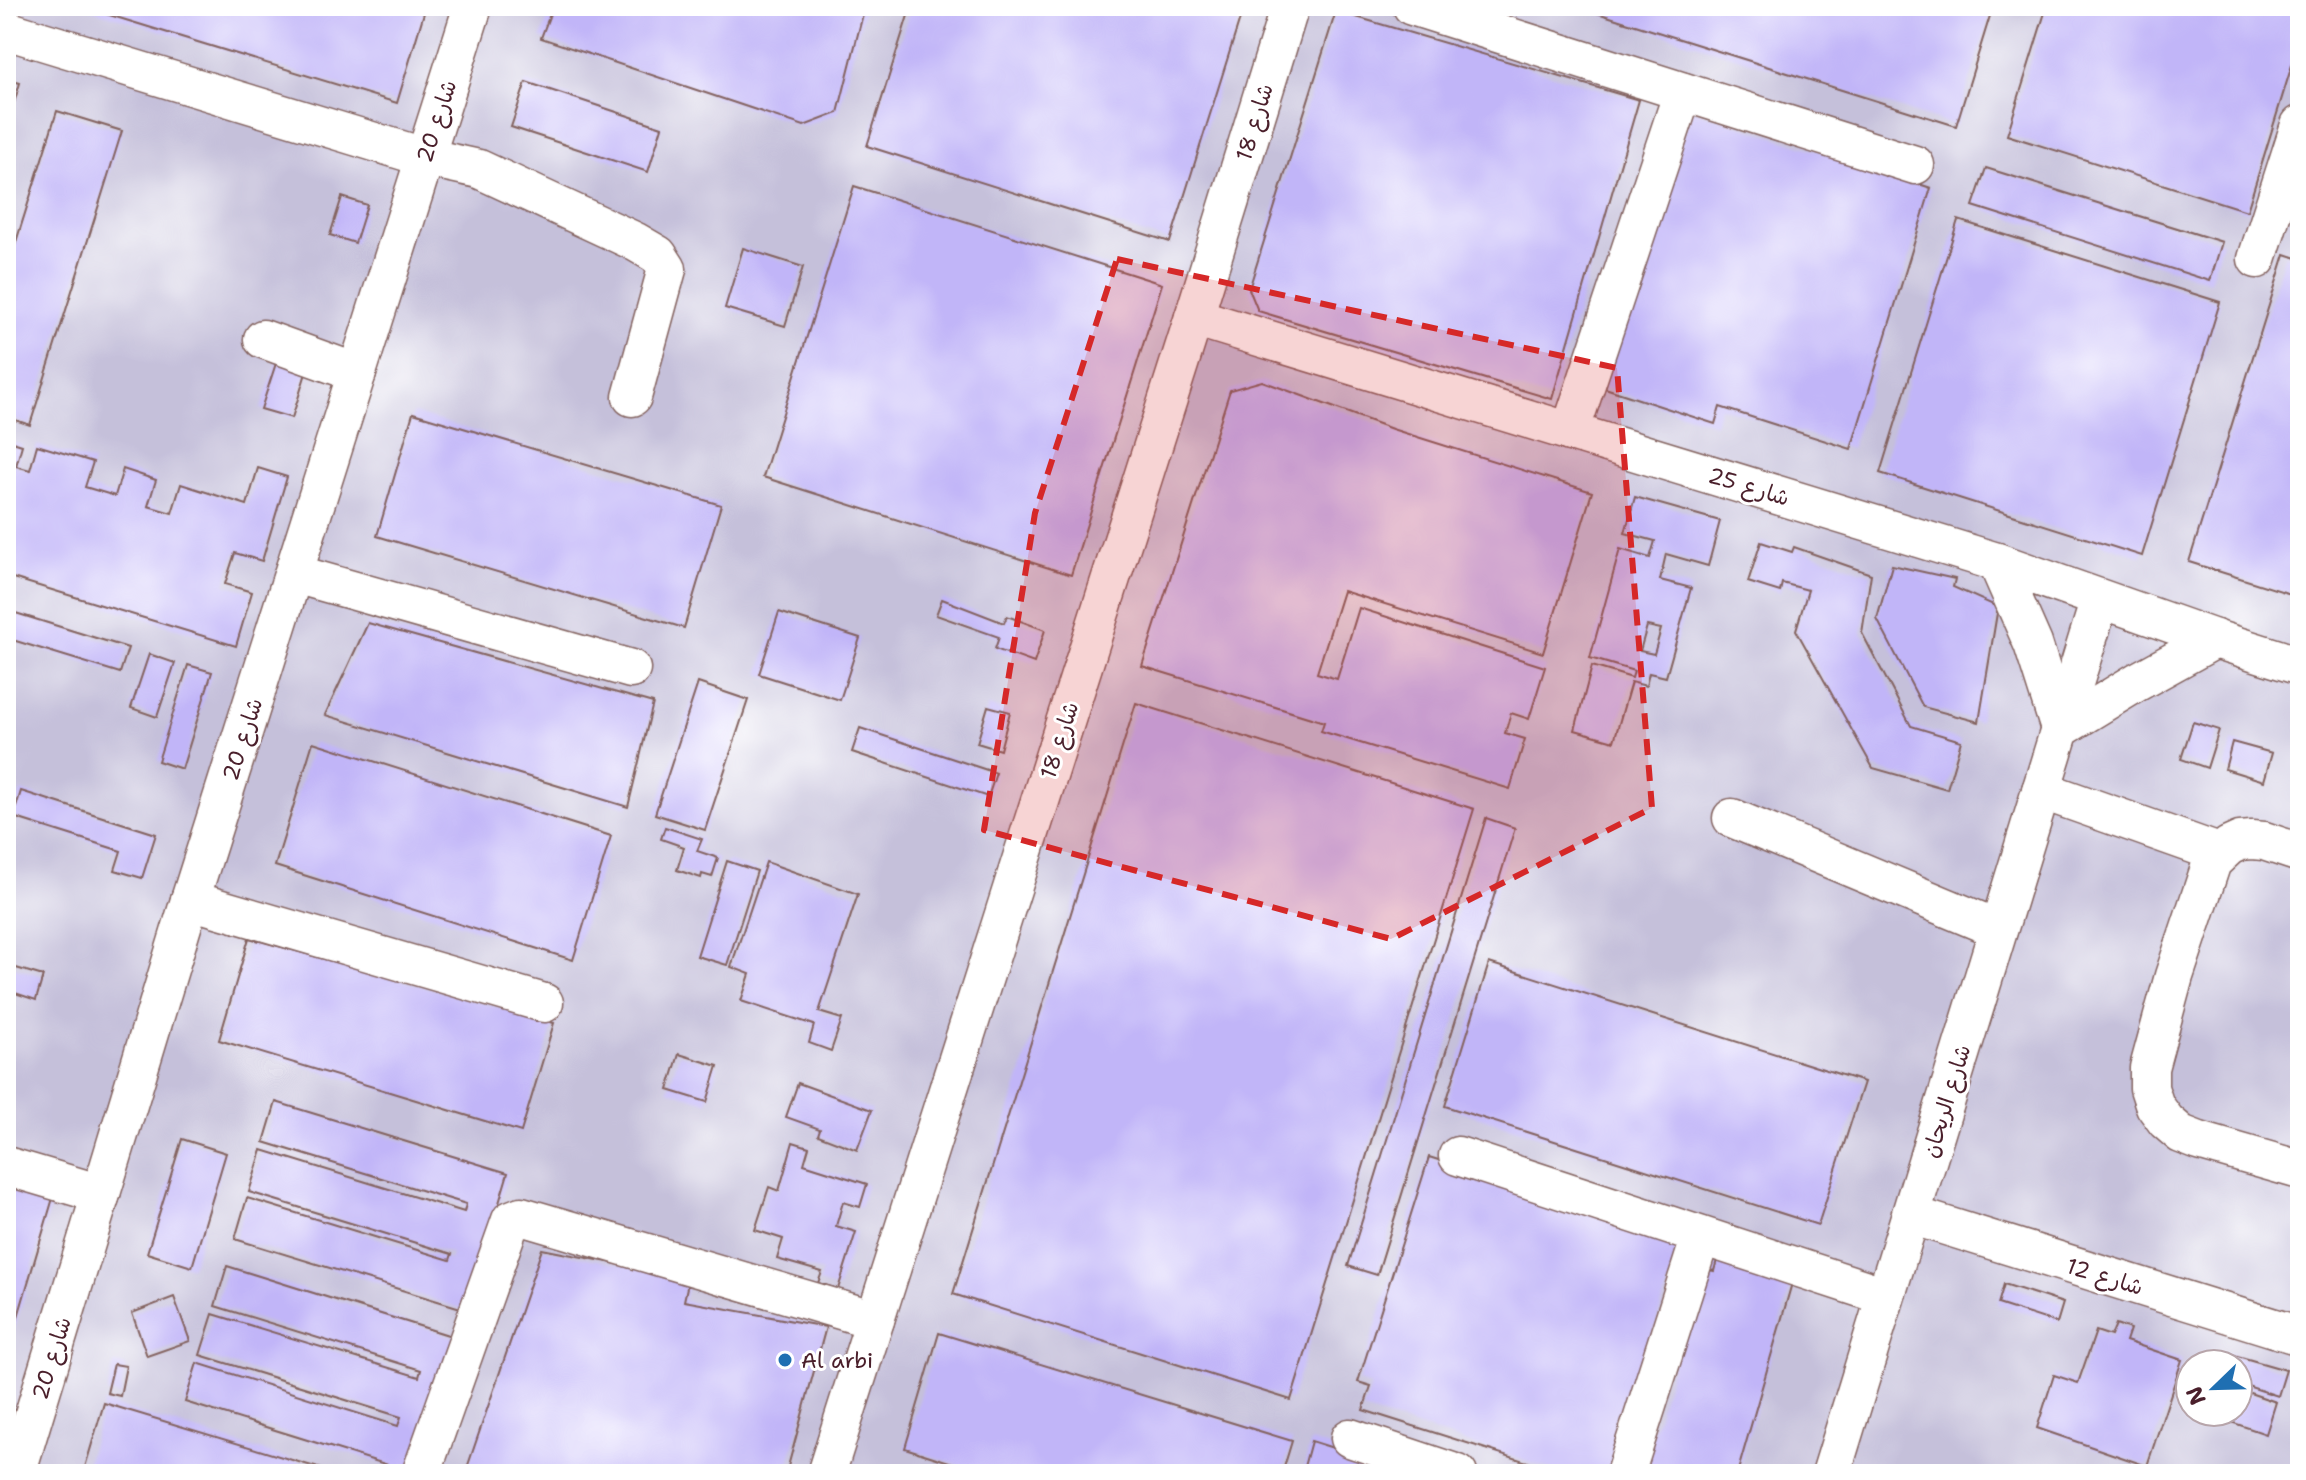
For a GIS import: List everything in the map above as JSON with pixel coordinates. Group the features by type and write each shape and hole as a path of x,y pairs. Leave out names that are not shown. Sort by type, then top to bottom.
{"street":[{"name":"شارع 20","path":"16,1474 190,900 473,6"},
{"name":"شارع 18","path":"826,1474 1290,6"},
{"path":"1412,6 1915,165"},
{"path":"6,30 424,157 479,169 658,255 667,269 632,397"},
{"path":"1570,432 1683,92"},
{"path":"2257,259 2300,125"},
{"name":"شارع 25","path":"1194,317 1997,562 2300,666"},
{"path":"263,339 357,373"},
{"path":"1997,562 2033,644 2060,729 2215,639"},
{"path":"295,574 631,669"},
{"name":"شارع الريحان","path":"1841,1471 1885,1296 2100,599"},
{"path":"2041,790 2219,853"},
{"path":"1732,818 1998,929"},
{"path":"2300,853 2264,841 2240,841 2219,853 2212,862 2174,976 2149,1068 2149,1088 2155,1106 2181,1134 2300,1170"},
{"path":"190,900 544,1003"},
{"path":"1458,1156 1885,1296"},
{"path":"6,1166 101,1194"},
{"name":"شارع 12","path":"1911,1215 2300,1336"},
{"path":"421,1474 511,1220 521,1216 875,1320"},
{"path":"1625,1474 1701,1236"},
{"path":"1350,1438 1458,1474"}],"highlighted area":[{"path":"1117,259 1617,368 1652,808 1391,939 984,830 1035,513"}],"shaded area":[{"path":"6,6 2300,6 2300,1474 6,1474"}],"building":[{"path":"80,6 426,6 397,103"},
{"path":"553,6 865,6 838,113 804,126 541,38"},
{"path":"911,6 1244,6 1170,242 867,146"},
{"path":"1575,6 1993,6 1956,126"},
{"path":"2047,6 2300,6 2300,39 2247,211 2007,135"},
{"path":"1336,11 1639,100 1552,399 1258,311 1249,289"},
{"path":"6,79 20,83 7,126 6,126"},
{"path":"526,82 662,127 648,172 511,127"},
{"path":"1692,110 1931,188 1851,449 1720,407 1715,424 1602,387"},
{"path":"57,111 122,131 30,425 6,417 6,274"},
{"path":"1986,168 2222,242 2210,281 1973,206"},
{"path":"854,186 1162,284 1071,575 763,477"},
{"path":"342,197 367,205 355,243 330,235"},
{"path":"1958,220 2220,302 2142,556 1880,473"},
{"path":"743,248 803,267 785,326 725,308"},
{"path":"2285,254 2300,259 2300,597 2189,562"},
{"path":"280,351 310,360 292,418 261,409"},
{"path":"1262,381 1392,429 1592,492 1543,653 1343,591 1317,673 1337,679 1359,608 1545,667 1529,719 1511,713 1505,733 1525,739 1510,789 1321,731 1324,722 1142,666 1230,390"},
{"path":"413,413 721,505 684,628 377,536"},
{"path":"6,440 22,445 16,466 30,470 37,445 93,462 85,487 115,496 123,469 156,480 148,506 172,513 181,484 247,505 258,468 287,477 262,561 235,553 225,584 252,592 236,646 6,576"},
{"path":"1635,497 1720,521 1708,566 1666,554 1660,580 1691,588 1666,677 1649,673 1646,686 1631,682 1614,741 1575,730 1592,666 1632,678 1634,671 1590,658 1620,549 1650,558 1655,541 1625,533","holes":["1647,626 1661,629 1654,654 1640,651"]},
{"path":"1761,542 1792,552 1794,547 1871,574 1862,633 1911,726 1961,741 1947,789 1873,768 1796,630 1808,590 1782,583 1780,592 1748,582"},
{"path":"1892,565 1955,579 1953,587 1998,607 1979,722 1923,707 1877,619"},
{"path":"942,599 1004,623 1007,616 1045,630 1034,663 995,649 999,637 936,615"},
{"path":"6,610 128,648 120,673 6,638"},
{"path":"779,612 860,638 840,700 759,674"},
{"path":"368,623 653,703 628,807 325,715"},
{"path":"149,654 175,663 157,717 131,708"},
{"path":"188,665 212,672 182,769 158,761"},
{"path":"698,683 748,700 705,830 655,814"},
{"path":"1136,703 1474,809 1291,1400 953,1294"},
{"path":"988,706 1010,712 1000,750 977,743"},
{"path":"2193,722 2219,730 2207,768 2181,759"},
{"path":"860,728 996,773 988,797 852,752"},
{"path":"313,742 611,836 573,960 275,866"},
{"path":"2232,742 2272,753 2264,781 2225,769"},
{"path":"21,791 156,834 142,878 115,870 121,851 13,817"},
{"path":"1486,818 1515,828 1377,1275 1348,1266"},
{"path":"665,827 702,839 697,851 718,858 712,877 702,874 701,878 677,870 684,847 661,839"},
{"path":"727,861 757,871 727,965 697,956"},
{"path":"766,862 858,894 819,1012 842,1019 831,1051 809,1043 814,1025 741,1001 750,974 731,967"},
{"path":"249,938 554,1023 521,1132 219,1040"},
{"path":"1489,963 1864,1082 1818,1225 1445,1106"},
{"path":"6,965 43,976 36,1000 6,990"},
{"path":"679,1054 718,1066 707,1102 668,1090"},
{"path":"798,1083 872,1110 857,1150 818,1135 820,1129 786,1117"},
{"path":"276,1102 508,1173 467,1310 235,1239 247,1198 450,1260 452,1254 249,1192 262,1150 464,1212 466,1204 264,1142"},
{"path":"182,1139 226,1153 192,1267 147,1253"},
{"path":"793,1142 809,1147 804,1164 867,1184 860,1207 843,1202 836,1226 856,1232 838,1289 818,1283 822,1272 777,1259 783,1239 755,1230 769,1187 779,1191"},
{"path":"1429,1157 1683,1238 1609,1474 1565,1474 1363,1410 1371,1386 1358,1382"},
{"path":"6,1184 53,1198 7,1354 6,1354"},
{"path":"1721,1245 1794,1276 1737,1474 1641,1474 1700,1268 1714,1271"},
{"path":"542,1249 689,1278 684,1301 826,1327 786,1474 485,1474 467,1468"},
{"path":"227,1266 461,1339 417,1474 185,1402 197,1363 398,1426 401,1417 200,1355 213,1314 419,1377 421,1370 215,1306"},
{"path":"2004,1284 2063,1303 2057,1323 1998,1304"},
{"path":"174,1297 190,1341 147,1356 132,1313"},
{"path":"2116,1324 2130,1329 2126,1341 2174,1357 2174,1384 2147,1466 2037,1428 2054,1375 2078,1383 2096,1331 2111,1336"},
{"path":"939,1333 1292,1441 1282,1474 987,1474 905,1448"},
{"path":"2254,1361 2286,1370 2278,1396 2254,1388"},
{"path":"114,1364 126,1366 120,1396 107,1393"},
{"path":"2254,1394 2276,1402 2266,1434 2248,1428 2254,1428"},
{"path":"104,1403 335,1473 335,1474 83,1474"},
{"path":"1311,1441 1413,1473 1413,1474 1302,1474"}],"place":[{"name":"Al arbi","path":"785,1360"}]}
